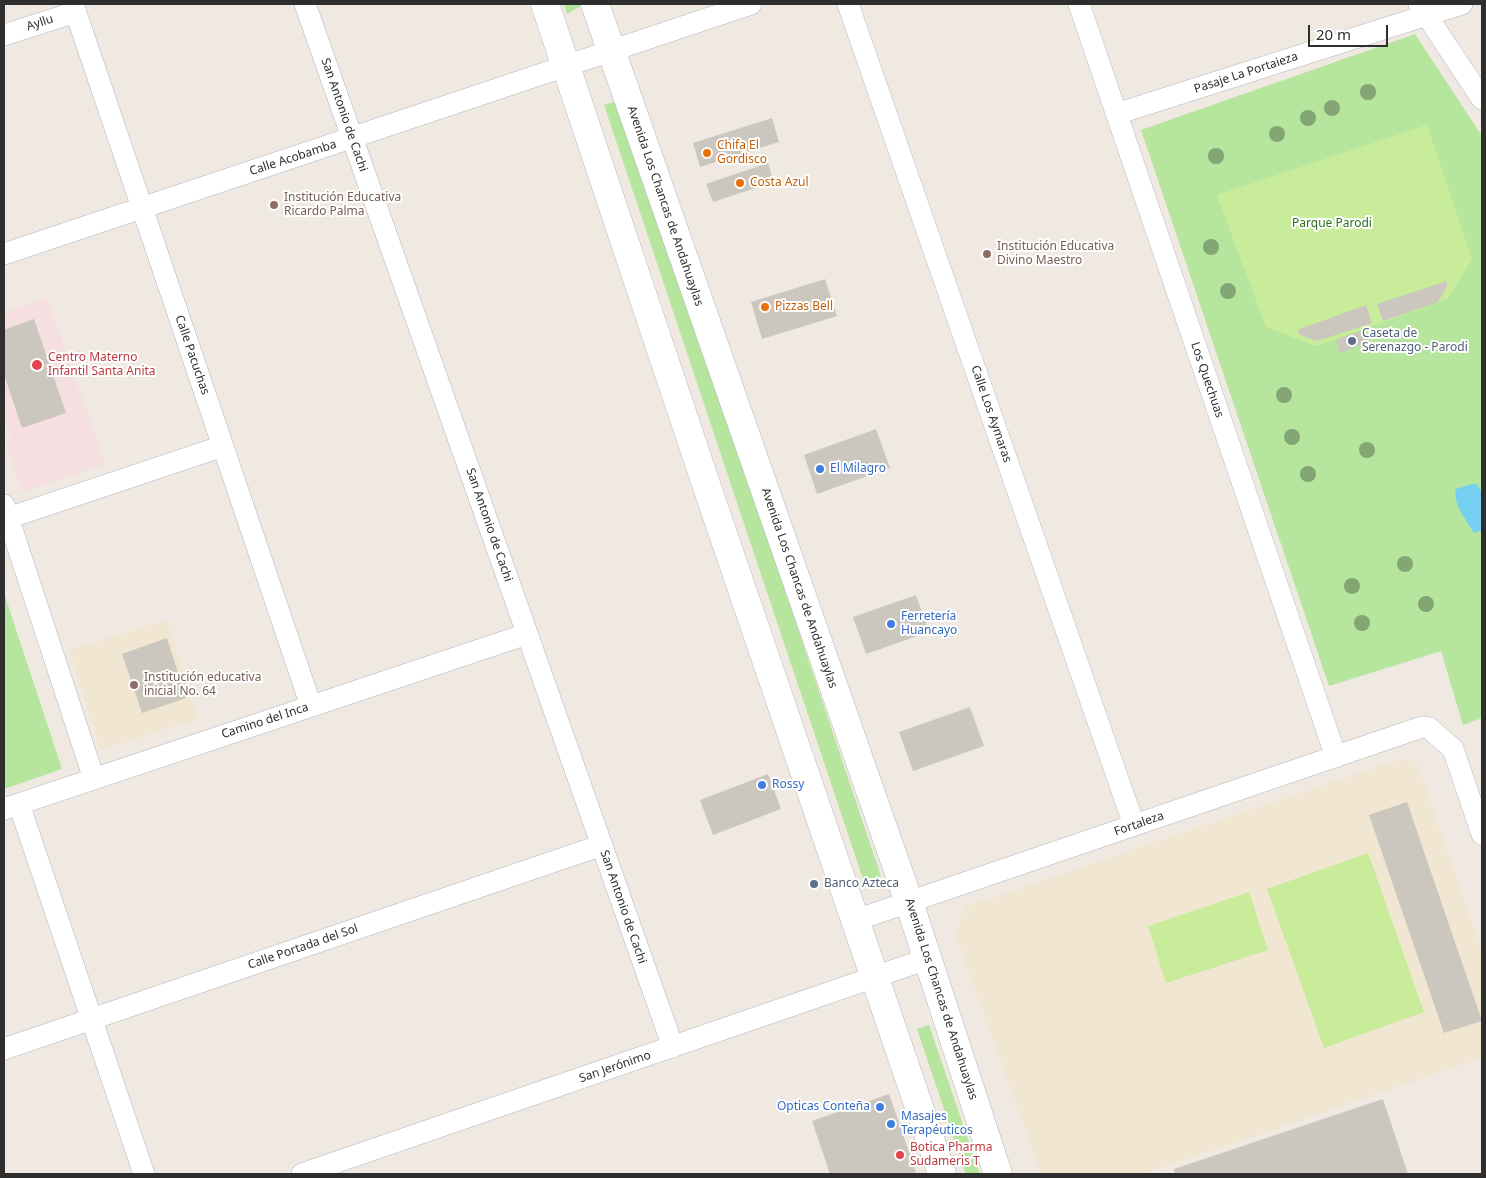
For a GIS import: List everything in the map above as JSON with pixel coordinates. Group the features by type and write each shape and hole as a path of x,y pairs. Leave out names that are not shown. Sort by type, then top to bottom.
{"main road":[{"path":"545,4 708,490 942,1174"},
{"name":"Avenida Los Chancas de Andahuaylas","path":"594,4 909,902 998,1174"}],"street":[{"name":"San Antonio de Cachi","path":"305,4 673,1047"},
{"name":"Calle Acobamba","path":"4,254 750,4"},
{"name":"Calle Los Aymaras","path":"848,4 1134,825"},
{"name":"Los Quechuas","path":"1079,4 1336,757"},
{"name":"Pasaje La Portaieza","path":"1116,114 1423,10 1462,4"},
{"name":"Ayllu","path":"4,35 75,8"},
{"name":"Calle Pacuchas","path":"75,8 311,706"},
{"path":"1423,10 1482,99"},
{"path":"94,779 6,511 223,446"},
{"name":"Camino del Inca","path":"11,806 527,634"},
{"name":"Fortaleza","path":"856,920 1422,727 1429,728 1453,749 1482,834"},
{"path":"11,806 92,1018 144,1174"},
{"name":"Calle Portada del Sol","path":"4,1049 602,845"},
{"name":"San Jerónimo","path":"302,1174 927,959"}],"shaded area":[{"name":"Centro Materno Infantil Santa Anita","path":"47,297 105,464 22,492 6,444 12,442 4,418 4,313"},
{"name":"Institución educativa inicial No. 64","path":"167,620 198,719 100,750 69,650"},
{"path":"1402,758 1417,762 1482,951 1482,1058 1143,1174 1041,1174 955,934 965,907"}],"green space":[{"path":"564,4 584,4 567,14"},
{"name":"Parque Parodi","path":"1415,34 1482,136 1482,718 1463,725 1441,651 1329,686 1141,130"},
{"path":"620,100 881,876 865,885 604,105"},
{"path":"1427,125 1472,259 1448,299 1316,346 1266,327 1217,195"},
{"path":"4,593 62,769 4,789"},
{"path":"1368,853 1424,1012 1324,1048 1267,889"},
{"path":"1249,892 1268,950 1166,983 1148,926"},
{"path":"929,1025 980,1174 966,1174 917,1029"}],"water":[{"path":"1477,484 1482,493 1482,530 1474,533 1458,506 1455,494 1456,489"}],"building":[{"path":"772,118 779,142 700,167 693,143"},
{"name":"Costa Azul","path":"768,163 774,182 713,202 706,184"},
{"path":"825,279 837,316 762,339 751,302"},
{"path":"1447,281 1447,286 1438,302 1383,321 1377,304"},
{"path":"1366,305 1372,323 1317,341 1300,335 1297,330"},
{"path":"34,319 66,413 22,428 4,374 4,330"},
{"name":"Caseta de Serenazgo - Parodi","path":"1364,330 1369,342 1340,353 1336,340"},
{"path":"876,429 890,468 817,494 804,455"},
{"name":"Ferretería Huancayo","path":"916,595 929,632 866,654 853,617"},
{"path":"167,638 186,698 142,713 122,654"},
{"path":"970,707 984,746 913,771 899,732"},
{"path":"768,774 781,809 713,835 700,800"},
{"path":"1407,802 1482,1021 1444,1033 1369,815"},
{"path":"889,1094 916,1172 909,1174 830,1174 812,1121"},
{"path":"1383,1099 1408,1174 1175,1174 1174,1169"}],"place":[{"name":"Chifa El Gordisco","path":"707,153"},
{"name":"Costa Azul","path":"740,183"},
{"name":"Institución Educativa Ricardo Palma","path":"274,205"},
{"name":"Institución Educativa Divino Maestro","path":"987,254"},
{"name":"Pizzas Bell","path":"765,307"},
{"name":"Caseta de Serenazgo - Parodi","path":"1352,341"},
{"name":"Centro Materno Infantil Santa Anita","path":"37,365"},
{"name":"El Milagro","path":"820,469"},
{"name":"Ferretería Huancayo","path":"891,624"},
{"name":"Institución educativa inicial No. 64","path":"134,685"},
{"name":"Rossy","path":"762,785"},
{"name":"Banco Azteca","path":"814,884"},
{"name":"Opticas Conteña","path":"880,1107"},
{"name":"Masajes Terapéuticos","path":"891,1124"},
{"name":"Botica Pharma Sudameris T","path":"900,1155"}]}
